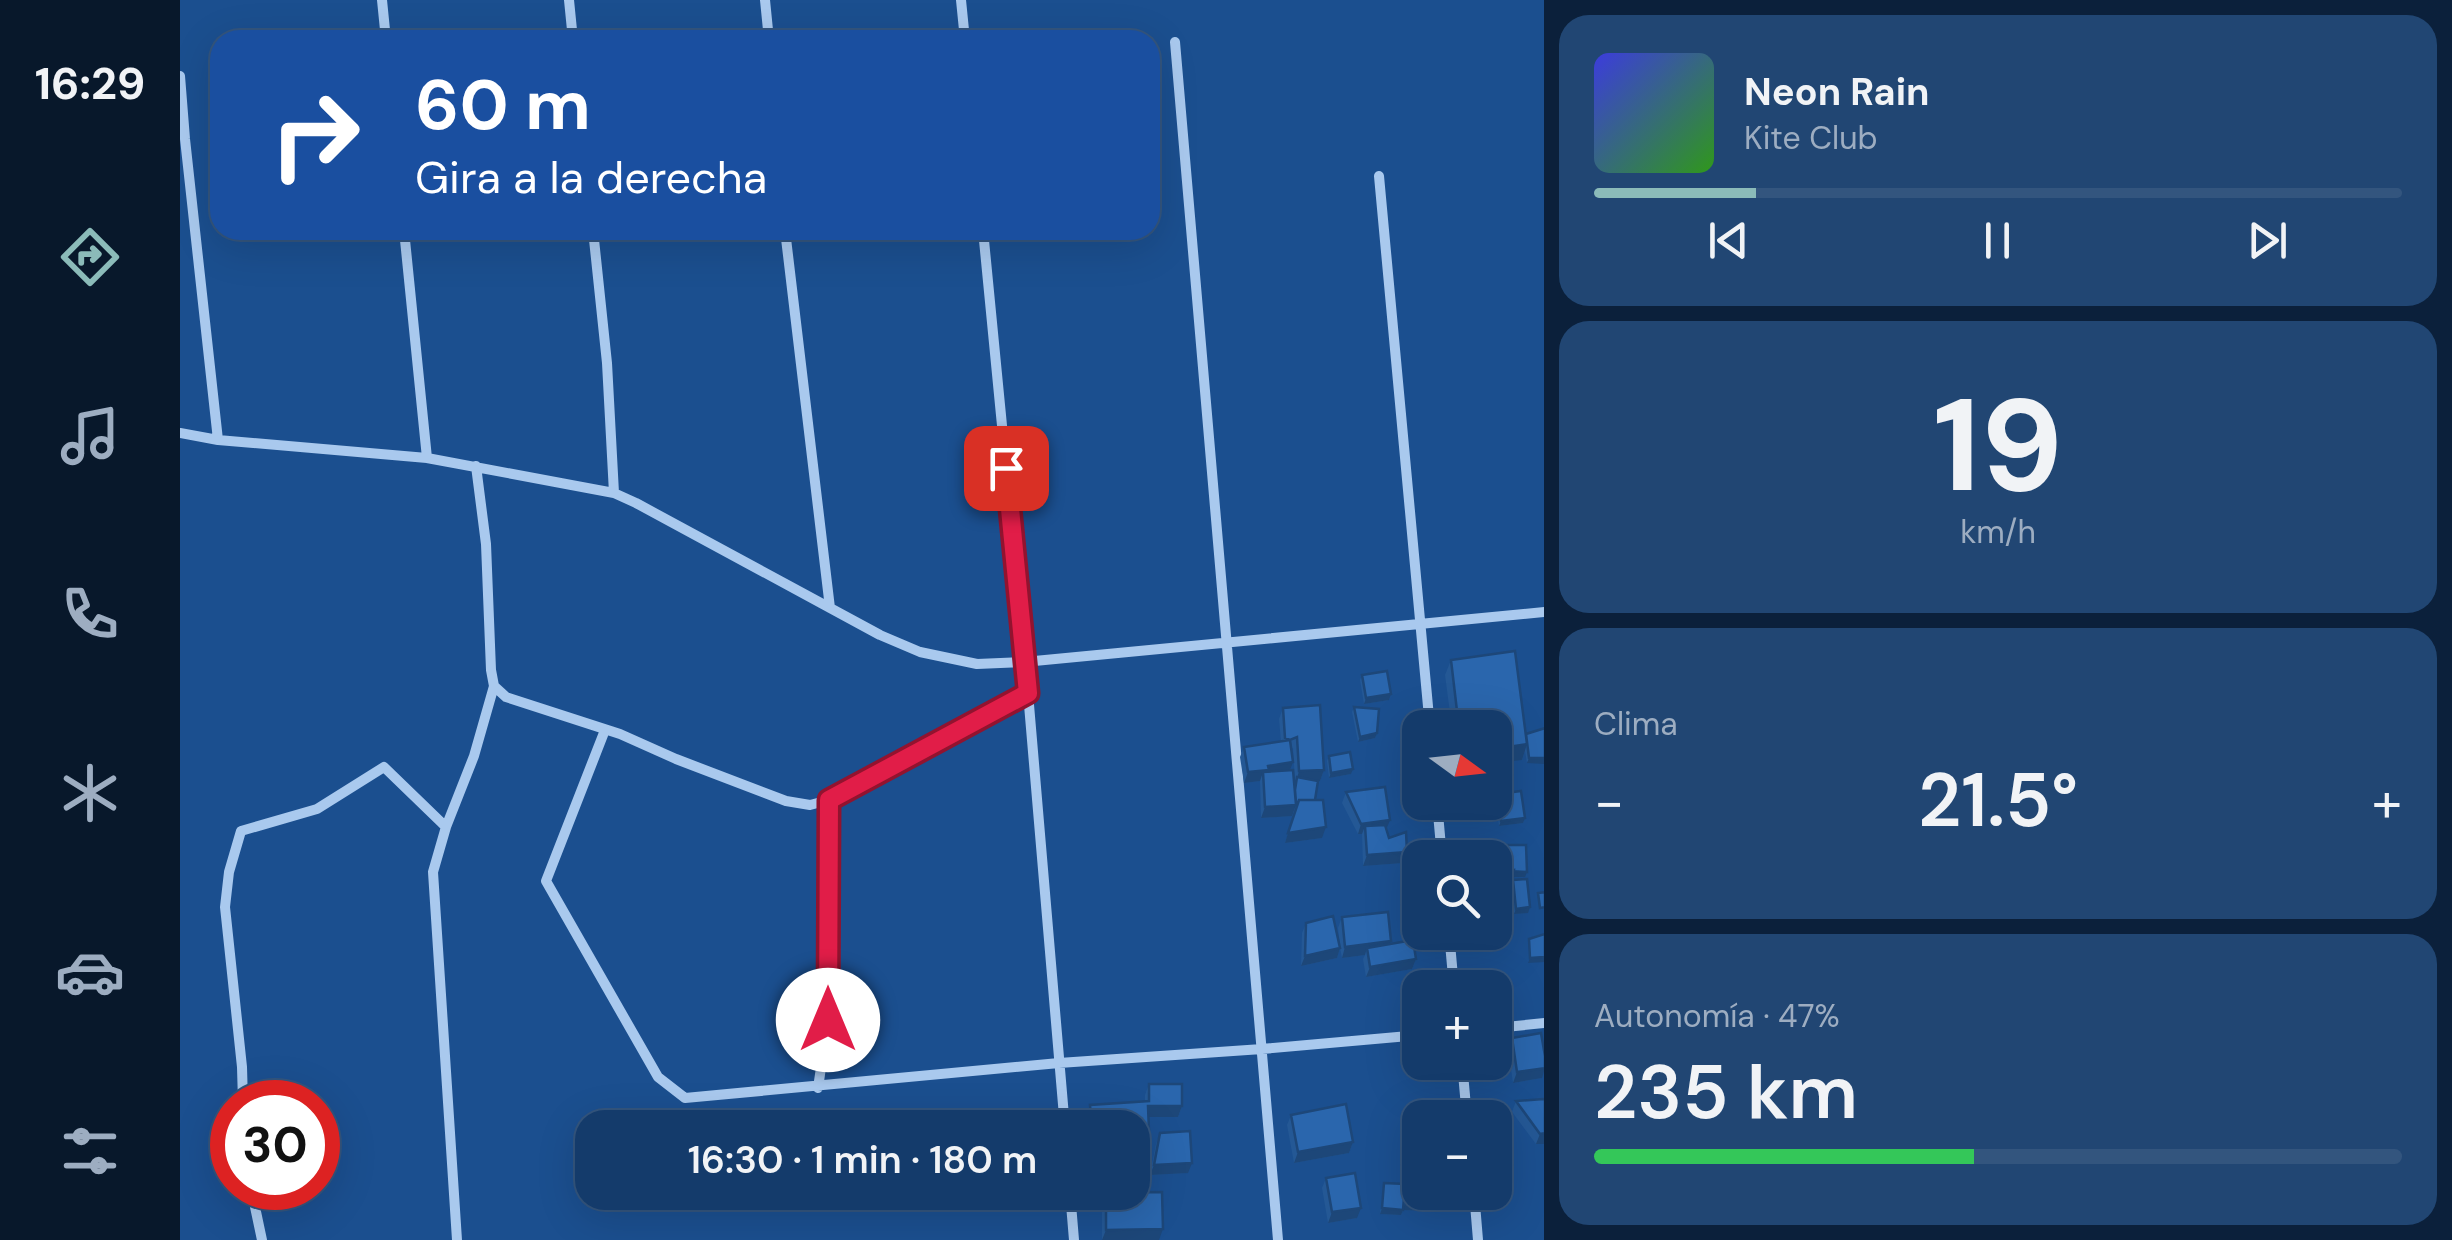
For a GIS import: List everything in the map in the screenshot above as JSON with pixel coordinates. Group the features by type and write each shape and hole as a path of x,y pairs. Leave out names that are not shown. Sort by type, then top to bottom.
{"street":[{"path":"382,0 385,30"},
{"path":"568,0 572,30"},
{"path":"765,0 767,30"},
{"path":"962,0 964,30"},
{"path":"1175,42 1278,1240"},
{"path":"180,76 218,440"},
{"path":"1378,176 1428,710"},
{"path":"405,240 426,458"},
{"path":"594,240 607,363 614,493"},
{"path":"786,240 830,608"},
{"path":"984,240 1028,693 1063,1110"},
{"path":"180,432 218,440 426,458 614,493 880,635 920,652 977,664 1544,612"},
{"path":"457,1240 433,872 494,686 486,544 476,466"},
{"path":"494,686 506,697 605,730 786,800 810,805 829,800 1028,693"},
{"path":"605,730 546,881 658,1077 685,1098 1402,1037"},
{"path":"242,1080 226,907 229,872 241,831 317,808 384,767 446,828"},
{"path":"818,1088 828,1020 829,800"},
{"path":"1512,1026 1544,1022"},
{"path":"256,1210 262,1240"},
{"path":"1072,1210 1074,1240"},
{"path":"1476,1210 1478,1240"}],"building":[{"path":"1515,651 1527,744 1512,746 1512,710 1457,710 1451,660"},
{"path":"1387,671 1391,694 1366,698 1362,675"},
{"path":"1320,705 1324,770 1299,771 1297,737 1285,738 1283,708"},
{"path":"1354,707 1379,709 1377,733 1360,737"},
{"path":"1544,728 1544,758 1529,758 1526,734"},
{"path":"1290,740 1293,762 1248,772 1244,747"},
{"path":"1350,752 1353,769 1331,773 1329,756"},
{"path":"1293,770 1296,805 1265,807 1263,772"},
{"path":"1297,777 1318,781 1315,800 1296,802"},
{"path":"1385,787 1390,820 1361,824 1346,792"},
{"path":"1521,791 1525,818 1512,820 1512,792"},
{"path":"1299,800 1323,800 1326,827 1288,833"},
{"path":"1385,825 1389,838 1406,832 1402,852 1367,855 1365,826"},
{"path":"1512,845 1526,845 1527,872 1512,871"},
{"path":"1527,879 1530,907 1516,909 1513,880"},
{"path":"1544,892 1544,907 1540,908 1538,893"},
{"path":"1388,912 1391,941 1345,947 1342,917"},
{"path":"1333,916 1340,948 1305,956 1306,923"},
{"path":"1544,934 1544,957 1530,958 1529,939"},
{"path":"1402,942 1402,950 1415,950 1416,959 1370,967 1367,948"},
{"path":"1541,1033 1544,1068 1517,1072 1512,1038"},
{"path":"1149,1084 1182,1084 1182,1106 1090,1110 1090,1105 1149,1101"},
{"path":"1544,1099 1544,1133 1540,1134 1516,1101"},
{"path":"1346,1104 1353,1142 1298,1152 1291,1115"},
{"path":"1190,1131 1192,1163 1154,1165 1160,1133"},
{"path":"1355,1173 1361,1208 1332,1212 1326,1178"},
{"path":"1384,1183 1402,1184 1402,1210 1382,1208"},
{"path":"1150,1192 1162,1192 1163,1229 1106,1230 1106,1210 1150,1210"}],"route":[{"path":"828,1020 829,800 1028,693 1006,468"}]}
